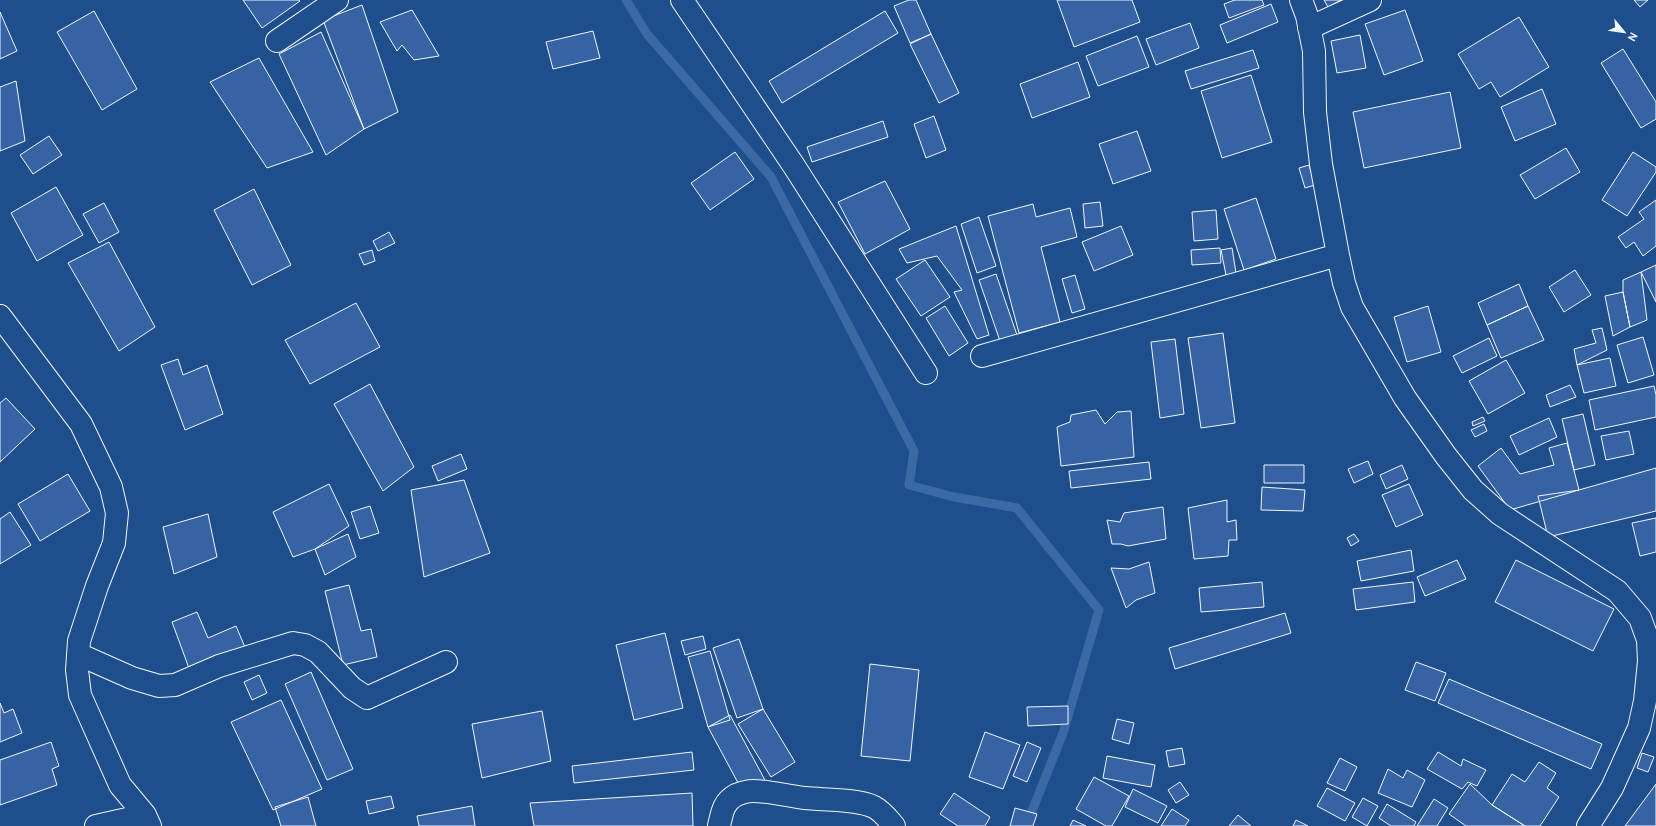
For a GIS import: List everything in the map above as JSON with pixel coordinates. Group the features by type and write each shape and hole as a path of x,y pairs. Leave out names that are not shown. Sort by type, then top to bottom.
{"street":[{"path":"276,41 337,0"},
{"path":"682,0 794,166 926,374"},
{"path":"1301,0 1314,51 1315,112 1321,164 1338,256 1344,283 1352,308 1405,398 1446,456 1473,490 1500,514 1617,591 1640,618 1648,640 1649,661 1639,728 1612,788 1588,826"},
{"path":"1309,28 1370,0"},
{"path":"982,356 1338,256"},
{"path":"0,316 81,424 111,487 117,512 114,543 94,592 79,641 77,670 80,695 120,785 148,821"},
{"path":"78,654 132,678 159,686 175,685 219,666 293,643 305,645 318,652 352,688 367,698 446,662"},
{"path":"719,826 722,810 727,802 744,792 754,791 805,798 861,803 874,807 886,816 894,826"},
{"path":"96,826 148,821"}],"building":[{"path":"243,0 299,0 300,1 262,28"},
{"path":"909,0 916,0 931,34 910,43 894,6"},
{"path":"1057,0 1132,0 1140,22 1074,47"},
{"path":"1235,0 1262,0 1264,5 1229,18 1224,4"},
{"path":"1324,0 1341,0 1328,7"},
{"path":"1634,0 1648,0 1640,7"},
{"path":"1271,4 1278,22 1227,43 1220,25"},
{"path":"362,5 398,112 364,129 323,20"},
{"path":"412,10 439,56 414,60 402,45 397,51 380,22"},
{"path":"1405,10 1423,61 1384,75 1365,24"},
{"path":"94,11 137,89 102,110 57,32"},
{"path":"885,11 898,33 782,103 769,81"},
{"path":"0,12 17,51 0,59"},
{"path":"1519,17 1549,67 1500,97 1491,82 1479,89 1458,54"},
{"path":"1190,23 1199,48 1156,65 1146,39"},
{"path":"593,31 600,58 553,69 546,42"},
{"path":"321,32 364,129 326,155 279,54"},
{"path":"931,34 959,93 939,103 910,44"},
{"path":"1360,35 1366,68 1337,73 1331,41"},
{"path":"1137,36 1149,67 1098,86 1086,56"},
{"path":"1623,49 1656,102 1656,119 1641,128 1601,63"},
{"path":"1253,50 1259,68 1191,89 1185,71"},
{"path":"259,58 313,152 267,168 210,82"},
{"path":"1078,62 1090,97 1032,118 1020,84"},
{"path":"1251,75 1272,142 1222,158 1201,91"},
{"path":"16,81 25,141 0,151 0,87"},
{"path":"1542,89 1556,124 1515,141 1501,107"},
{"path":"1450,92 1461,148 1364,168 1353,112"},
{"path":"934,116 946,150 926,158 914,124"},
{"path":"883,121 888,137 812,162 807,147"},
{"path":"1137,131 1151,171 1113,184 1099,144"},
{"path":"49,136 62,155 33,174 20,155"},
{"path":"1566,148 1580,172 1535,199 1520,175"},
{"path":"735,152 754,179 710,210 691,183"},
{"path":"1633,152 1656,167 1656,172 1627,216 1602,200"},
{"path":"1309,165 1315,185 1305,188 1299,168"},
{"path":"885,181 910,229 865,254 838,202"},
{"path":"56,187 83,235 37,261 11,213"},
{"path":"254,189 291,265 252,285 214,210"},
{"path":"1256,198 1276,259 1244,270 1224,209"},
{"path":"1656,200 1656,246 1643,256 1634,242 1626,248 1618,237 1644,219 1639,212"},
{"path":"1100,202 1103,226 1085,228 1083,204"},
{"path":"104,203 119,232 99,243 83,214"},
{"path":"1033,204 1036,217 1070,208 1077,237 1041,247 1060,322 1019,333 988,216"},
{"path":"1216,210 1218,239 1194,241 1192,212"},
{"path":"979,217 996,266 977,273 961,224"},
{"path":"956,226 989,335 977,339 954,292 962,290 937,256 907,263 899,249"},
{"path":"1121,226 1133,255 1094,271 1082,242"},
{"path":"389,232 395,243 378,251 373,241"},
{"path":"109,242 155,327 119,351 68,263"},
{"path":"1220,248 1221,263 1192,265 1191,250"},
{"path":"1232,248 1236,273 1226,275 1221,250"},
{"path":"372,250 375,261 364,265 359,254"},
{"path":"925,260 950,297 921,316 896,279"},
{"path":"1656,265 1656,302 1641,272"},
{"path":"1575,270 1591,295 1564,312 1549,287"},
{"path":"1641,272 1647,320 1630,327 1623,292 1623,280"},
{"path":"996,274 1017,335 1000,341 979,280"},
{"path":"1075,275 1085,309 1072,313 1062,279"},
{"path":"1519,284 1528,306 1487,325 1478,303"},
{"path":"1623,292 1630,327 1613,336 1605,296"},
{"path":"356,303 380,347 310,384 285,340"},
{"path":"945,306 968,343 949,356 926,318"},
{"path":"1428,306 1441,352 1407,362 1394,317"},
{"path":"1528,306 1544,340 1501,358 1487,325"},
{"path":"1602,328 1607,350 1577,365 1574,349 1596,343 1592,330"},
{"path":"1223,333 1235,423 1201,428 1188,338"},
{"path":"1643,337 1654,375 1628,383 1617,345"},
{"path":"1489,338 1497,356 1462,373 1453,356"},
{"path":"1175,339 1184,414 1160,418 1151,342"},
{"path":"1610,358 1616,386 1584,393 1577,365"},
{"path":"178,359 183,375 207,365 223,414 185,430 161,365"},
{"path":"1506,360 1525,393 1488,414 1469,381"},
{"path":"370,384 414,467 383,491 334,404"},
{"path":"1570,385 1576,397 1550,407 1546,395"},
{"path":"1654,386 1656,395 1656,417 1595,430 1589,400"},
{"path":"6,398 35,429 0,462 0,403"},
{"path":"1096,410 1105,424 1117,412 1131,411 1134,457 1061,466 1057,427 1070,422 1071,415"},
{"path":"1583,414 1595,465 1574,470 1562,419"},
{"path":"1483,417 1485,421 1473,426 1472,422"},
{"path":"1549,418 1557,437 1519,455 1510,436"},
{"path":"1484,424 1487,431 1475,437 1471,430"},
{"path":"1629,431 1634,454 1606,460 1601,436"},
{"path":"1567,443 1579,490 1510,510 1478,466 1501,448 1520,474 1554,465 1549,448"},
{"path":"461,454 467,469 438,481 432,466"},
{"path":"1368,461 1373,474 1354,483 1348,469"},
{"path":"1149,462 1151,479 1071,488 1069,471"},
{"path":"1264,465 1304,465 1304,483 1264,483"},
{"path":"1402,465 1408,479 1386,489 1380,475"},
{"path":"1656,468 1656,511 1548,537 1538,496 1579,490"},
{"path":"68,474 90,511 40,541 18,504"},
{"path":"464,480 490,553 424,577 411,490"},
{"path":"329,484 349,526 315,549 293,557 273,512"},
{"path":"1409,484 1423,515 1396,527 1382,495"},
{"path":"1262,487 1305,490 1303,511 1261,510"},
{"path":"1227,500 1227,522 1236,520 1237,540 1229,540 1228,556 1194,559 1188,508"},
{"path":"370,506 379,533 360,539 351,512"},
{"path":"1163,507 1166,539 1128,546 1112,544 1107,520 1120,522 1124,513"},
{"path":"10,512 31,545 0,564 0,519"},
{"path":"208,514 217,557 174,574 163,527"},
{"path":"1656,518 1656,552 1640,556 1632,523"},
{"path":"348,534 356,557 325,575 315,549"},
{"path":"1354,534 1359,541 1351,546 1347,538"},
{"path":"1411,550 1414,571 1361,581 1357,561"},
{"path":"1457,560 1466,579 1425,596 1417,577"},
{"path":"1516,560 1614,609 1593,651 1495,602"},
{"path":"1149,562 1155,593 1136,600 1126,608 1111,568 1129,569"},
{"path":"1262,582 1264,607 1201,612 1199,588"},
{"path":"1413,582 1415,602 1356,610 1353,589"},
{"path":"349,585 361,631 371,629 377,657 343,665 325,591"},
{"path":"197,612 208,638 236,626 247,652 190,671 172,622"},
{"path":"1285,613 1291,633 1175,669 1169,648"},
{"path":"665,633 683,708 634,720 616,645"},
{"path":"703,636 706,649 685,655 681,641"},
{"path":"739,639 763,709 737,718 713,648"},
{"path":"710,651 730,720 708,727 688,657"},
{"path":"1416,662 1446,673 1435,701 1405,690"},
{"path":"870,664 919,670 910,761 861,756"},
{"path":"311,672 353,769 327,780 285,684"},
{"path":"259,675 267,693 252,700 244,682"},
{"path":"1449,679 1602,744 1591,769 1438,703"},
{"path":"281,700 322,789 273,810 231,722"},
{"path":"0,703 4,713 13,709 22,733 0,742"},
{"path":"1068,706 1068,724 1028,726 1027,707"},
{"path":"763,709 795,762 771,777 738,724"},
{"path":"542,711 551,761 482,778 472,724"},
{"path":"730,715 766,782 744,794 708,727"},
{"path":"1117,719 1134,723 1129,744 1112,739"},
{"path":"985,732 1020,745 1003,789 969,777"},
{"path":"51,742 59,766 52,769 57,785 0,805 0,760"},
{"path":"1027,742 1041,748 1027,782 1013,776"},
{"path":"1182,748 1185,764 1169,767 1166,751"},
{"path":"692,752 694,770 574,783 572,766"},
{"path":"1438,752 1461,766 1463,759 1486,770 1477,786 1468,782 1462,789 1427,769"},
{"path":"1642,753 1654,757 1648,772 1637,768"},
{"path":"1107,756 1155,765 1151,787 1103,778"},
{"path":"1340,758 1357,767 1345,791 1327,783"},
{"path":"1539,762 1556,773 1547,788 1559,797 1540,826 1525,826 1492,805 1512,774 1525,782"},
{"path":"1388,769 1403,778 1407,770 1425,780 1412,807 1378,793"},
{"path":"1094,777 1129,796 1112,826 1106,826 1076,809"},
{"path":"1180,782 1189,795 1176,803 1168,790"},
{"path":"1470,784 1492,805 1525,826 1466,826 1449,814"},
{"path":"1656,784 1656,826 1625,826"},
{"path":"1327,788 1355,803 1345,821 1317,806"},
{"path":"1133,789 1167,806 1158,823 1125,807"},
{"path":"692,793 693,826 534,826 530,803"},
{"path":"954,793 990,817 985,826 958,826 940,814"},
{"path":"391,796 394,808 369,814 366,801"},
{"path":"308,797 316,826 281,826 275,807"},
{"path":"1363,798 1378,806 1367,826 1352,817"},
{"path":"1434,799 1448,808 1437,826 1417,826"},
{"path":"1387,804 1416,822 1414,826 1391,826 1379,818"},
{"path":"472,806 475,826 419,826 417,816"},
{"path":"1015,808 1037,814 1033,826 1010,826"},
{"path":"1172,809 1189,820 1185,826 1161,826"},
{"path":"1238,815 1251,826 1229,826"},
{"path":"1073,820 1086,826 1070,826"},
{"path":"1296,820 1308,826 1293,826"}],"waterway":[{"path":"626,0 647,34 771,177 914,451 909,485 954,497 1017,508 1099,610 1063,733 1026,826"}]}
